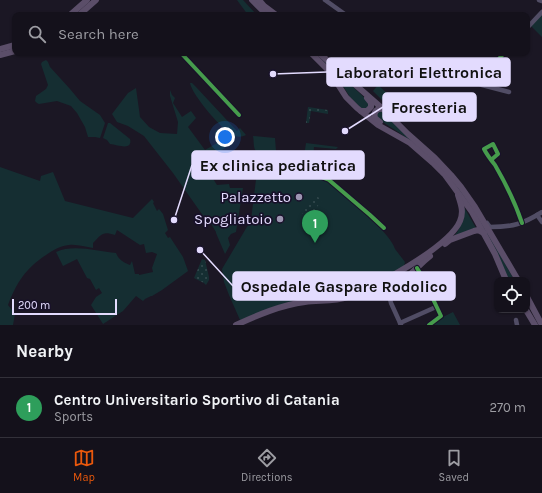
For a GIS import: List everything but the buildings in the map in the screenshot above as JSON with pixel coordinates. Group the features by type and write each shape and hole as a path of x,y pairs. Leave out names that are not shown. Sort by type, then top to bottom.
{"main road":[{"path":"74,12 88,0"},
{"path":"82,12 96,0"},
{"path":"247,0 259,12"},
{"path":"252,0 264,12"},
{"path":"259,0 264,6 273,12"},
{"path":"264,0 274,12"},
{"path":"0,50 12,46"},
{"path":"0,55 12,51"},
{"path":"314,56 334,77 346,97 361,111 378,125 410,143"},
{"path":"322,56 384,109 451,175 478,212 516,277"},
{"path":"361,90 372,104 369,110 361,111"},
{"path":"384,109 378,109 375,111 375,118 399,134 433,163 452,184 487,229 505,277"},
{"path":"236,325 265,312 298,303 345,298 381,282 411,264 440,244 459,226 462,216 462,207 452,184"},
{"path":"244,325 266,316 299,307 346,301 378,288 387,287 400,282 412,274 426,259 450,240 474,231 487,229"},
{"path":"502,254 514,277"},
{"path":"530,303 542,325"},
{"path":"528,313 535,325"}],"street":[{"path":"325,0 342,12"},
{"path":"530,25 542,12"},
{"path":"478,83 501,56"},
{"path":"440,72 509,92"},
{"path":"491,160 498,154 493,144 484,149 513,198 522,223"},
{"path":"487,229 512,226 540,214 542,222"},
{"path":"417,268 441,316 429,325"},
{"path":"387,287 391,303 400,324 436,306"}],"green space":[{"path":"237,0 243,0 254,12 246,12"},
{"path":"542,14 542,37 531,26"},
{"path":"319,56 369,102 368,108 362,109 350,97 338,78"},
{"path":"46,60 50,67 80,101 100,115 105,123 100,138 88,137 85,127 71,106 57,101 39,104 35,101 36,96 46,89 48,85 41,64"},
{"path":"190,83 196,87 237,131 240,128 246,135 240,137 229,133 202,104 192,89"},
{"path":"378,85 390,96 384,102 373,91"},
{"path":"136,88 140,117 149,127 160,133 177,134 178,122 170,96 170,90 175,98 173,103 182,117 191,111 196,118 188,127 205,150 217,143 215,132 218,129 223,136 227,137 225,148 203,163 217,185 229,184 230,188 243,188 236,232 231,234 228,238 230,245 225,254 216,232 207,217 204,217 173,173 144,136 128,126 117,122 112,114 128,93"},
{"path":"308,107 328,110 328,114 311,111 309,123 306,123"},
{"path":"377,111 383,111 437,164 459,188 477,214 512,277 507,277 497,253 478,218 448,177 424,153 402,135 377,118"},
{"path":"108,123 130,139 129,145 124,146 110,144 103,138"},
{"path":"253,136 275,138 276,151 293,155 292,165 258,153 254,148"},
{"path":"306,143 338,147 336,149 314,147 312,170 295,165 296,156 304,157"},
{"path":"258,163 299,178 307,175 313,176 335,186 366,213 386,234 405,262 404,266 376,283 353,293 313,299 292,296 292,302 240,320 224,282 222,269 251,220"},
{"path":"0,167 40,181 41,176 53,172 65,201 133,218 152,199 157,211 159,209 163,214 168,230 165,233 168,238 170,237 183,257 188,271 162,290 143,301 136,296 123,311 103,324 91,305 96,297 102,293 99,288 96,290 90,279 87,278 77,259 63,266 56,252 70,248 77,248 116,253 125,263 130,265 132,261 135,274 139,275 153,272 152,268 157,254 152,252 146,253 144,244 140,245 117,230 115,235 105,233 100,235 93,243 93,248 75,245 63,246 51,251 32,265 18,283 8,305 15,314 13,325 0,325"},
{"path":"315,195 322,200 309,218 302,213"},
{"path":"464,207 476,228 455,235 462,222"},
{"path":"202,259 205,260 209,277 206,285 194,278"},
{"path":"453,312 460,325 433,325 443,317"}],"cycle path":[{"path":"184,56 239,115"},
{"path":"440,72 478,83 501,56"},
{"path":"491,160 498,154 493,144 484,149 507,186 522,223"},
{"path":"272,162 314,174 329,180 384,228"},
{"path":"417,268 441,316 429,325"}],"place":[{"name":"Laboratori Elettronica","path":"273,74"},
{"name":"Foresteria","path":"345,131"},
{"name":"Palazzetto","path":"299,197"},
{"name":"Spogliatoio","path":"280,219"},
{"name":"Ex clinica pediatrica","path":"174,220"},
{"name":"Centro Universitario Sportivo di Catania","path":"315,243"},
{"name":"Ospedale Gaspare Rodolico","path":"200,250"}]}
